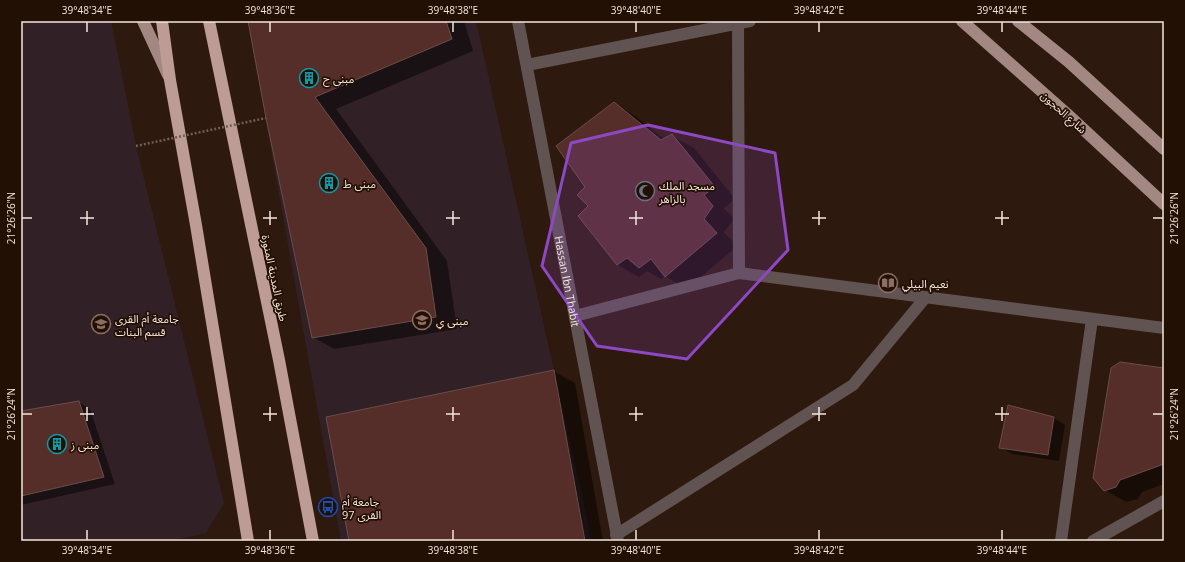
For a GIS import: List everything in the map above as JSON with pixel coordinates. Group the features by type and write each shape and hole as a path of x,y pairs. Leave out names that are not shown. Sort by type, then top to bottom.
{"highway":[{"path":"162,21 170,80 196,225 248,541"},
{"name":"طريق المدينة المنورة","path":"209,22 279,360 313,541"}],"main road":[{"path":"143,21 170,80"},
{"name":"شارع الحجون","path":"962,21 1067,114 1164,204"},
{"path":"1018,21 1069,62 1164,149"}],"street":[{"name":"Hassan Ibn Thabit","path":"518,21 617,538"},
{"path":"527,65 750,21"},
{"path":"738,23 739,273"},
{"path":"575,316 739,273 1092,320 1164,328"},
{"path":"617,538 853,385 925,298"},
{"path":"1061,541 1092,320"},
{"path":"1093,541 1164,501"}],"path":[{"path":"136,146 266,118"}],"highlighted area":[{"path":"648,125 775,153 788,250 687,359 597,346 542,266 571,143"}],"shaded area":[{"name":"جامعة أم القرى قسم البنات","path":"21,21 111,21 136,146 224,503 206,533 170,541 21,541"},
{"name":"مبنى ي","path":"248,21 476,21 592,541 341,541"}],"building":[{"name":"مبنى ط","path":"248,21 446,21 452,39 315,97 426,248 436,317 312,338 266,118"},
{"name":"مسجد الملك بالزاهر","path":"614,102 661,140 672,134 715,187 704,195 713,206 704,219 717,233 665,277 651,259 639,268 627,258 617,265 578,216 588,206 577,195 585,187 556,146"},
{"path":"1120,362 1164,368 1164,464 1120,480 1116,487 1104,491 1093,478 1111,368"},
{"path":"554,370 585,541 349,541 326,417"},
{"name":"مبنى ز","path":"79,401 104,477 21,496 21,411"},
{"path":"1008,405 1054,417 1048,455 999,448"}],"place":[{"name":"مبنى ح","path":"309,78"},
{"name":"مبنى ط","path":"329,183"},
{"name":"مسجد الملك بالزاهر","path":"645,191"},
{"name":"نعيم البيلي","path":"888,283"},
{"name":"مبنى ي","path":"422,320"},
{"name":"جامعة أم القرى قسم البنات","path":"101,324"},
{"name":"مبنى ز","path":"57,444"},
{"name":"جامعة أم القرى 97","path":"328,507"}]}
